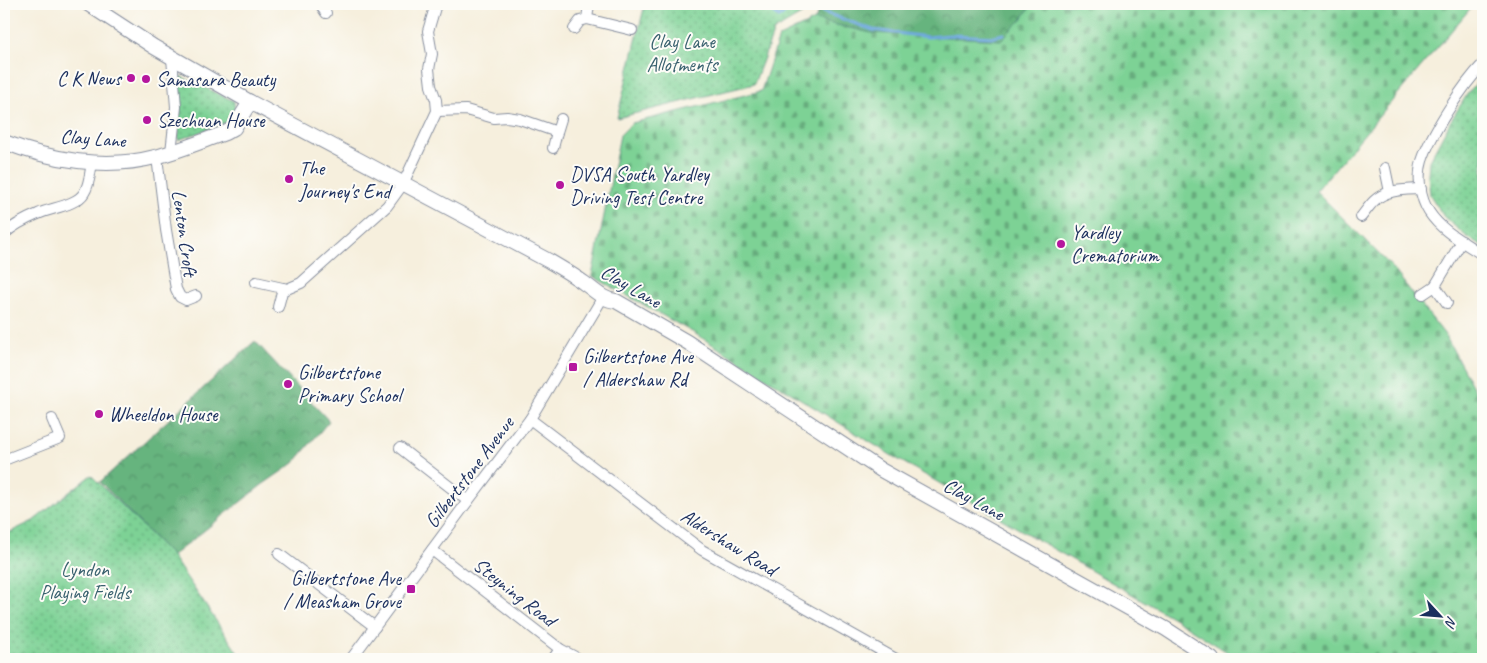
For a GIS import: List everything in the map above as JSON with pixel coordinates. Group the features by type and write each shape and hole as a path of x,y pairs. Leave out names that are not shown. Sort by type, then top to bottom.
{"street":[{"path":"88,4 172,58 250,102"},
{"path":"320,4 326,13"},
{"path":"256,282 287,289 301,283 387,206 403,184 437,111 429,69 432,54 428,31 436,4"},
{"path":"587,19 588,4"},
{"path":"574,29 580,21 587,19 632,30"},
{"path":"171,152 176,107 172,58"},
{"path":"1483,66 1463,89 1432,139 1422,162 1421,189 1423,201 1430,214 1442,227 1483,254"},
{"name":"Clay Lane","path":"4,142 22,149 55,157 92,162 131,162 157,157 234,128 250,102 549,261 603,297 610,301 616,301 687,342 881,470 1166,629 1212,659"},
{"path":"437,111 466,110 494,118 520,119 557,132"},
{"path":"553,148 561,119"},
{"name":"Lenton Croft","path":"157,157 176,289 180,297 186,300 196,296"},
{"path":"4,234 12,226 37,214 78,200 84,194 89,181 92,162"},
{"path":"1385,168 1390,192"},
{"path":"1361,218 1373,201 1381,195 1390,192 1421,189"},
{"path":"1423,294 1435,286 1462,241"},
{"path":"1435,286 1447,303"},
{"path":"278,307 283,288"},
{"name":"Gilbertstone Avenue","path":"350,659 530,419 603,297"},
{"path":"4,460 60,438 52,419"},
{"name":"Aldershaw Road","path":"530,419 702,550 896,659"},
{"path":"400,448 468,501"},
{"name":"Steyning Road","path":"432,550 560,649 579,659"},
{"path":"279,554 375,627"},
{"path":"554,659 560,649"}],"green space":[{"name":"Clay Lane Allotments","path":"645,4 812,4 811,9 774,31 754,84 617,118"},
{"path":"821,4 1032,4 1022,19 1001,40 871,33 815,20"},
{"path":"1032,4 1474,4 1316,191 1391,266 1445,335 1483,406 1483,659 1238,659 1175,619 894,457 694,333 592,276 620,135 632,123 761,91 779,37 815,20 871,33 1001,40 1022,19"},
{"path":"177,75 234,101 235,112 231,121 178,140 181,103"},
{"path":"1480,79 1483,79 1483,246 1467,237 1444,217 1430,195 1428,175 1429,161 1450,122 1468,93"},
{"path":"255,341 329,421 294,463 262,485 172,556 100,482"},
{"name":"Lyndon Playing Fields","path":"91,475 172,556 242,659 4,659 4,535 33,521"}],"waterway":[{"path":"764,4 779,17 795,6 818,10"},
{"path":"823,12 873,30 928,37 950,35 995,37 1004,34"}],"place":[{"name":"C K News","path":"131,78"},
{"name":"Samasara Beauty","path":"146,79"},
{"name":"Szechuan House","path":"147,120"},
{"name":"The Journey's End","path":"289,179"},
{"name":"DVSA South Yardley Driving Test Centre","path":"560,185"},
{"name":"Yardley Crematorium","path":"1061,244"},
{"name":"Gilbertstone Ave / Aldershaw Rd","path":"573,367"},
{"name":"Gilbertstone Primary School","path":"288,384"},
{"name":"Wheeldon House","path":"99,414"},
{"name":"Gilbertstone Ave / Measham Grove","path":"411,589"}]}
